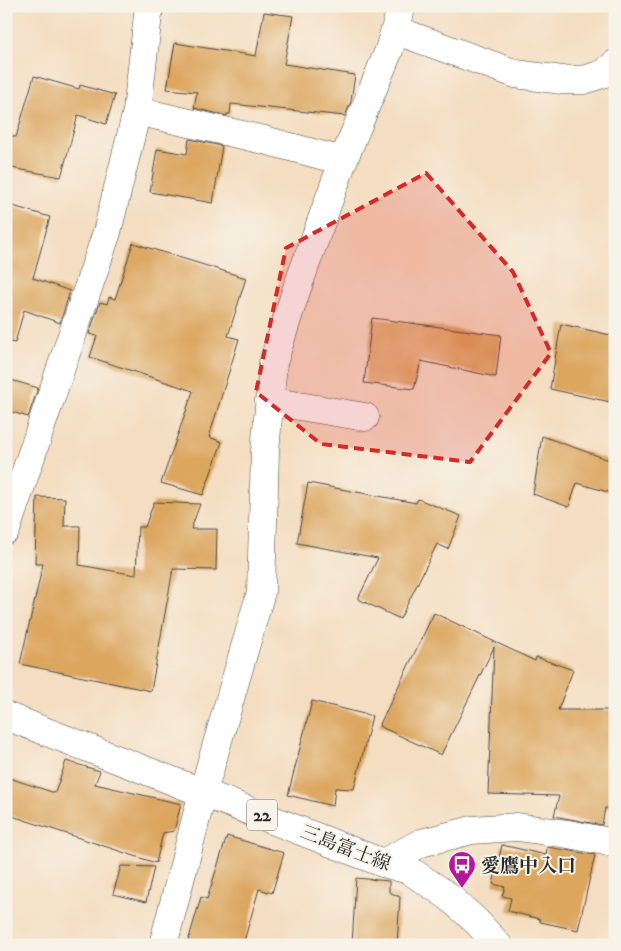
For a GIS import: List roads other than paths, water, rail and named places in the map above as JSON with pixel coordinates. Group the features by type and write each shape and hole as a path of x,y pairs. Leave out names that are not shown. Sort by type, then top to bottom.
{"street":[{"path":"6,530 108,232 136,111 149,6"},
{"path":"162,945 202,792 261,592 264,451 273,363 296,291 343,161 389,50 399,18 516,74 562,80 584,80 605,73 615,64"},
{"path":"136,111 264,140 343,161"},
{"path":"269,401 366,417"},
{"name":"三島富士線","path":"6,716 383,863 409,870 448,896 476,921 498,945"},
{"path":"383,863 421,843 472,830 517,827 615,843"}],"place":[{"name":"愛鷹中入口","path":"462,889"}]}
